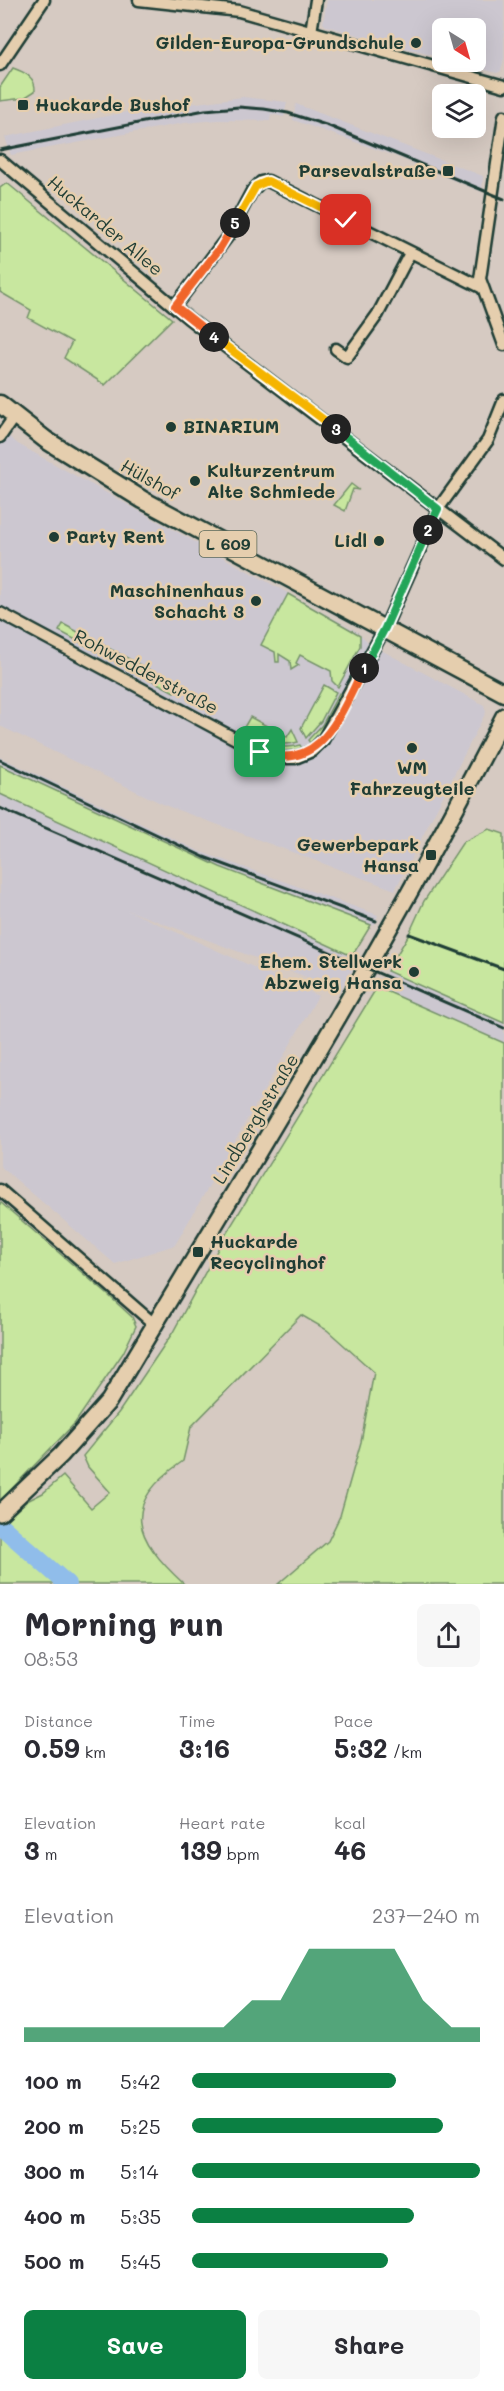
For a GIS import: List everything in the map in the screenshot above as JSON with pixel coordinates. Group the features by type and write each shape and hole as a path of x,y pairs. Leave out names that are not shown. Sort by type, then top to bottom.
{"main road":[{"name":"Hülshof","path":"0,404 14,417 55,446 143,500 385,628"},
{"name":"L 609","path":"385,628 504,693"},
{"name":"Lindberghstraße","path":"0,1513 89,1426 109,1401 345,1009 431,855 504,716"}],"street":[{"path":"0,65 44,0"},
{"path":"139,0 239,11 504,86"},
{"path":"311,32 316,0"},
{"path":"503,339 481,287 480,276 504,116"},
{"name":"Huckarder Allee","path":"0,159 175,306 504,559"},
{"path":"175,306 224,242 252,191 261,182 276,184 481,287"},
{"path":"336,349 347,357 364,336 410,253"},
{"path":"385,628 438,509 488,440 504,400"},
{"path":"0,437 14,417"},
{"name":"Rohwedderstraße","path":"0,612 260,752 288,759 301,756 323,740 385,628"},
{"path":"0,1190 154,1324"}],"shaded area":[{"name":"Gilden-Europa-Grundschule","path":"327,0 504,0 504,59 501,71 497,73 486,70 486,18 432,18 432,55 326,26 323,23"},
{"path":"243,97 287,102 284,117 271,114 270,121 218,120 184,123 11,155 5,137 127,112"},
{"path":"296,104 483,176 482,192 395,156 293,120"},
{"path":"0,429 18,444 358,632 370,644 484,705 486,712 395,890 167,806 0,726"},
{"path":"0,757 201,852 378,915 375,924 371,925 220,867 150,837 0,765"},
{"path":"0,794 358,959 341,990 127,910 318,996 175,1245 115,1264 0,1166"},
{"path":"387,971 504,1023 504,1043 377,987"}],"green space":[{"path":"13,68 25,73 34,82 35,91 24,98 0,101 0,87"},
{"path":"7,183 172,319 105,385 64,358 72,342 28,318 31,310 0,292 0,188"},
{"path":"351,484 359,490 353,489 345,511 334,505"},
{"path":"288,594 360,635 360,646 338,687 332,681 331,671 300,655 296,663 299,665 291,670 290,661 279,654 279,662 276,662 275,652 261,645"},
{"path":"63,624 178,685 174,692 59,631"},
{"path":"324,685 336,692 321,721 306,738 301,728"},
{"path":"339,693 342,695 324,728 310,743 308,740 322,725"},
{"path":"250,717 287,737 292,729 298,742 283,744 269,742 256,736 243,729"},
{"path":"242,732 277,746 300,745 302,748 285,751 270,748 240,734"},
{"path":"0,765 220,867 371,925 352,956 0,794"},
{"path":"489,829 504,834 504,1023 387,971 408,936 424,901 463,842"},
{"path":"377,987 504,1043 504,1584 278,1584 328,1541 340,1516 361,1442 374,1372 327,1330 301,1315 191,1427 183,1461 149,1492 142,1507 141,1521 145,1536 153,1551 184,1584 0,1584 0,1525 27,1501 43,1493 63,1476 91,1508 110,1492 88,1467 83,1456 119,1412 173,1332 226,1234"},
{"path":"0,1202 107,1294 132,1317 136,1326 123,1353 75,1423 0,1501"}],"waterway":[{"path":"0,1525 67,1584"}],"railway":[{"path":"0,150 205,110 239,107 264,109 288,113 329,126 504,199"},
{"path":"0,760 204,857 376,921"},
{"path":"0,808 504,1028"},
{"path":"409,934 504,969"}],"place":[{"name":"Gilden-Europa-Grundschule","path":"416,43"},
{"name":"Huckarde Bushof","path":"23,105"},
{"name":"Parsevalstraße","path":"448,171"},
{"name":"BINARIUM","path":"171,427"},
{"name":"Kulturzentrum Alte Schmiede","path":"195,481"},
{"name":"Party Rent","path":"54,537"},
{"name":"Lidl","path":"379,541"},
{"name":"Maschinenhaus Schacht 3","path":"256,601"},
{"name":"WM Fahrzeugteile","path":"412,748"},
{"name":"Gewerbepark Hansa","path":"431,855"},
{"name":"Ehem. Stellwerk Abzweig Hansa","path":"414,972"},
{"name":"Huckarde Recyclinghof","path":"198,1252"}],"route":[{"path":"260,752 275,758 295,758 312,751 323,740 385,628 438,509 175,306 220,248 252,191 261,182 268,181 276,184 346,220"}]}
